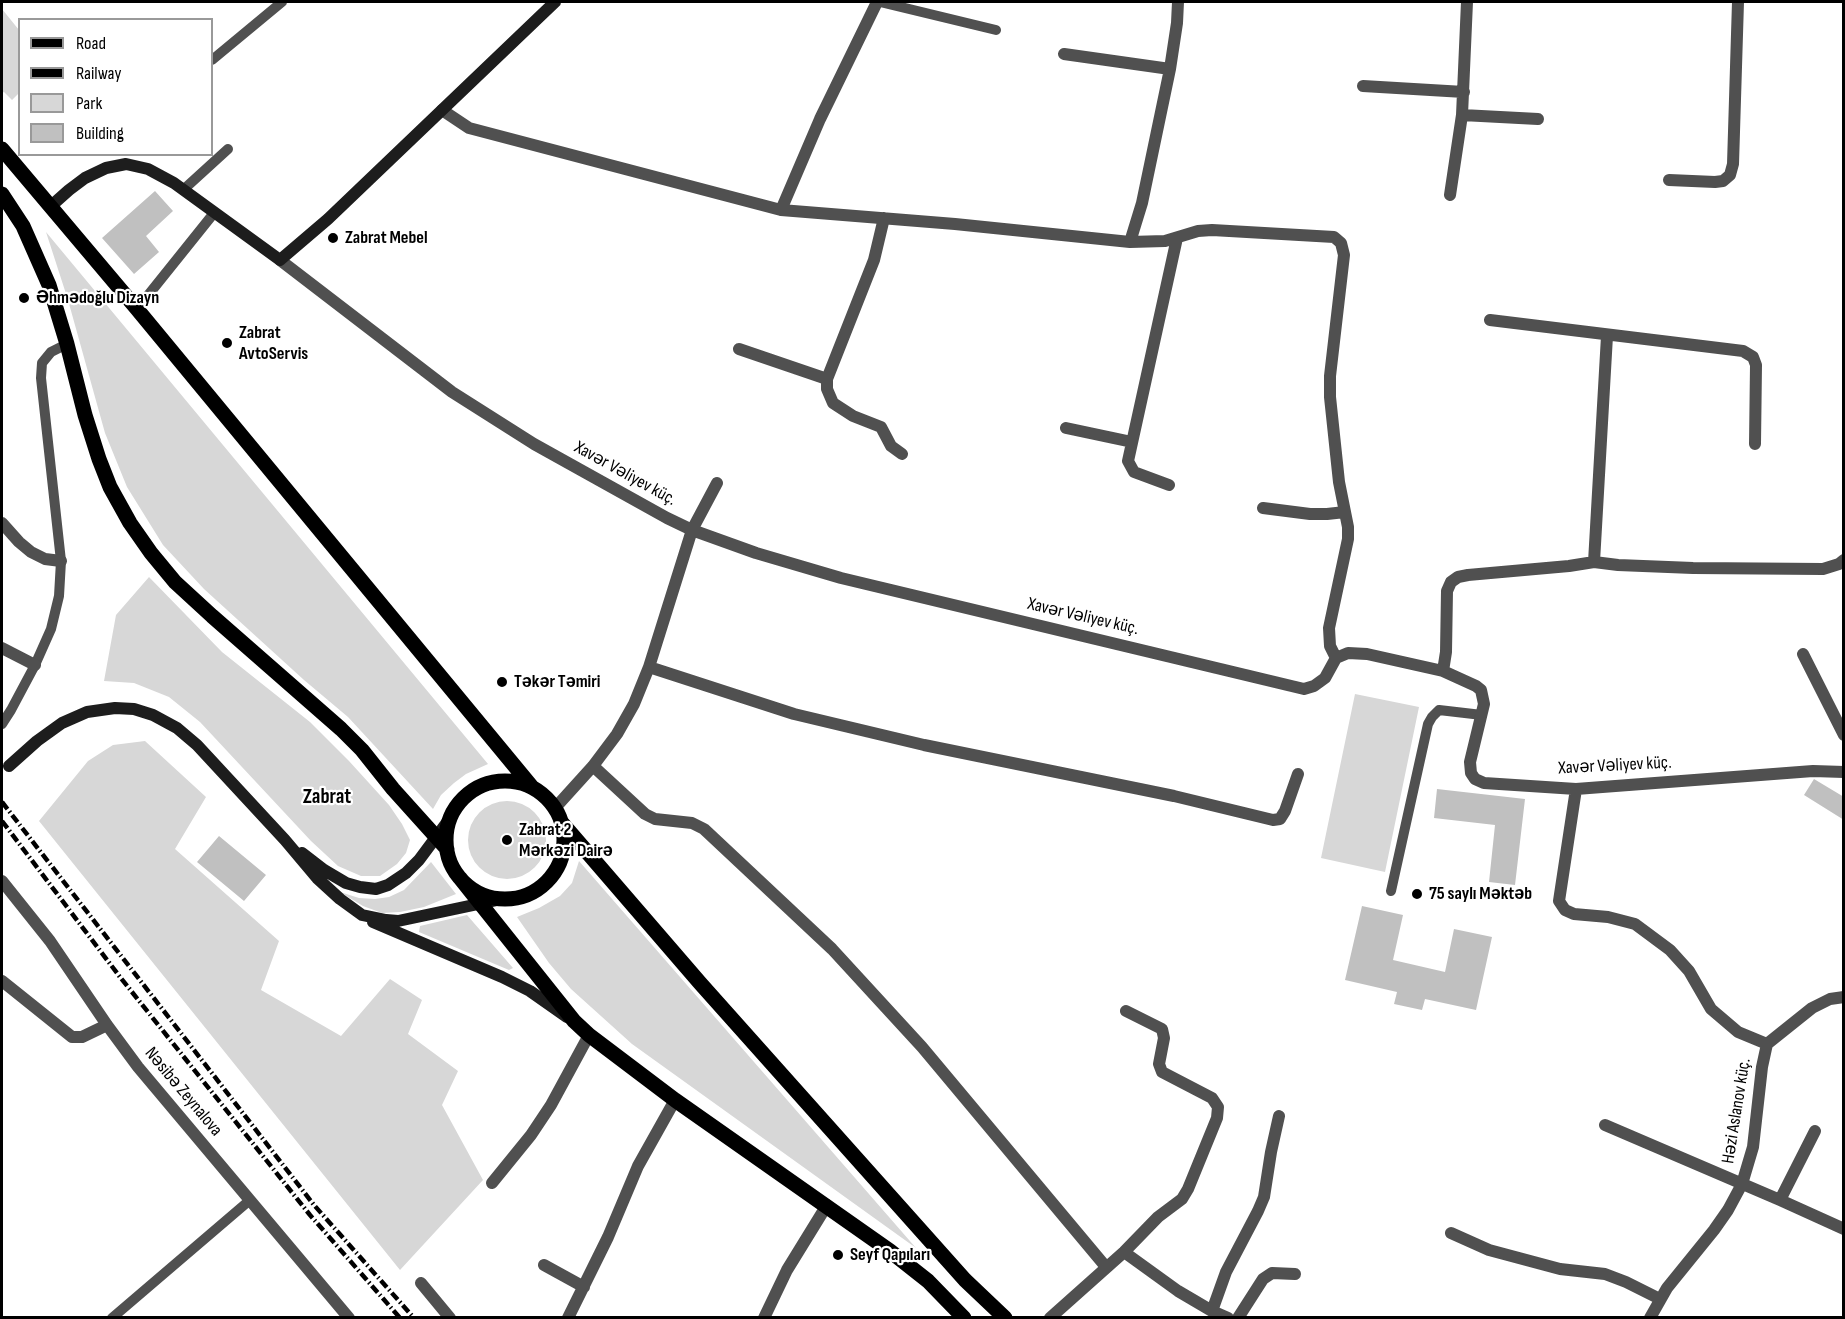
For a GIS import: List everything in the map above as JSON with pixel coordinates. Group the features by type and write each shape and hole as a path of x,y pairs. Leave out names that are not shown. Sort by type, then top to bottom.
{"main road":[{"path":"2,149 532,787 545,796 555,808 562,823 700,983 964,1280 1005,1317"},
{"path":"2,194 23,226 49,285 85,415 110,487 130,523 151,553 176,582 212,616 362,750 442,843 460,878 574,1021 675,1100 890,1251 928,1281 964,1317"},
{"path":"442,843 451,817 459,803 470,792 485,784 500,781 516,782 532,787"},
{"path":"460,878 472,889 486,896 502,899 533,892 556,870 562,855 564,839 562,823"}],"street":[{"path":"280,260 328,219 555,2"},
{"path":"781,210 820,119 879,2"},
{"path":"1130,242 1142,203 1170,69 1178,2"},
{"path":"1450,195 1462,115 1467,2"},
{"path":"1669,180 1715,182 1723,181 1730,175 1733,164 1738,2"},
{"path":"1064,54 1170,69"},
{"path":"1363,86 1464,92"},
{"path":"442,110 469,128 781,210 1130,242 1165,241 1198,231 1212,230 1334,237 1341,243 1344,255 1330,376 1330,397 1348,539 1329,628 1330,646 1336,658"},
{"path":"1462,115 1538,119"},
{"name":"Xavər Vəliyev küç.","path":"51,206 85,178 127,159 148,169 183,190 280,260 452,392 544,450 667,518 692,530 756,553 841,578 1304,689 1314,686 1325,678 1336,658 1348,654 1367,654 1443,671 1481,690 1484,704 1470,762 1471,773 1475,779 1484,783 1576,789 1813,771 1844,772"},
{"path":"884,218 874,260 827,378 827,389 833,403 853,416 881,427 891,446 902,454"},
{"path":"1169,485 1134,472 1128,462 1177,238"},
{"path":"1490,320 1743,351 1753,357 1756,365 1755,444"},
{"path":"1594,562 1607,336"},
{"path":"739,349 827,378"},
{"path":"1066,428 1132,442"},
{"path":"555,808 593,766 617,734 634,704 649,667 692,530 717,483"},
{"path":"1263,508 1310,514 1345,512"},
{"path":"2,523 31,552 45,559 61,561"},
{"path":"1443,671 1446,652 1447,591 1451,582 1458,577 1594,562 1693,568 1823,569 1844,560"},
{"path":"2,648 35,665"},
{"path":"1803,654 1844,735"},
{"path":"649,667 805,716 924,745 1174,796 1273,820 1280,819 1285,812 1298,774"},
{"path":"9,766 62,723 87,712 115,708 134,709 153,716 177,728 197,745 317,878 362,915 392,931 502,977 530,991 574,1021"},
{"path":"593,766 645,814 655,819 692,823 704,829 832,949 922,1047 1106,1267"},
{"path":"1576,789 1559,901 1565,910 1574,914 1608,917 1635,924 1670,950 1689,971 1711,1009 1738,1032 1767,1044"},
{"path":"285,840 324,870 346,883 376,888 388,885 406,873 442,843"},
{"name":"Nəsibə Zeynalova","path":"2,881 50,941 107,1025 166,1101 350,1317"},
{"path":"362,915 398,921 502,899"},
{"path":"2,981 72,1037 82,1037 107,1025"},
{"name":"Həzi Aslanov küç.","path":"1650,1317 1676,1276 1728,1210 1742,1184 1753,1147 1762,1067 1767,1044 1812,1008 1830,999 1844,998"},
{"path":"1050,1317 1124,1252 1158,1217 1182,1199 1217,1118 1218,1107 1212,1098 1162,1072 1159,1064 1164,1038 1162,1029 1126,1011"},
{"path":"492,1183 531,1135 551,1105 589,1035"},
{"path":"568,1317 608,1237 638,1166 675,1100"},
{"path":"1212,1311 1226,1272 1264,1197 1279,1116"},
{"path":"1605,1125 1842,1225"},
{"path":"1780,1200 1815,1131"},
{"path":"764,1317 787,1270 826,1205"},
{"path":"1451,1233 1489,1250 1510,1256 1560,1269 1605,1274 1660,1299"},
{"path":"1124,1252 1178,1291 1212,1311 1228,1317"},
{"path":"544,1265 584,1287"},
{"path":"1238,1317 1263,1279 1272,1273 1295,1274"},
{"path":"421,1283 450,1317"}],"lane":[{"path":"213,59 282,2"},
{"path":"879,2 996,30"},
{"path":"183,190 228,149"},
{"path":"137,309 214,213"},
{"path":"2,724 35,665 51,629 59,596 61,561 41,378 42,363 51,352 67,344"},
{"path":"1391,891 1428,724 1439,710 1482,715"},
{"path":"112,1317 250,1200"}],"green space":[{"path":"2,9 18,29 18,94 12,100 4,92 2,93"},
{"path":"46,232 488,764 466,774 454,783 441,795 433,809 348,717 204,589 163,545 127,487 105,433 68,300"},
{"path":"149,577 222,652 310,722 389,805 410,840 406,853 397,864 380,876 361,876 338,866 311,841 200,722 169,697 134,683 104,681 116,615"},
{"path":"1355,694 1419,707 1385,872 1321,858"},
{"path":"145,741 206,797 175,849 279,941 261,990 341,1036 390,979 422,1000 408,1034 458,1071 442,1105 483,1180 400,1270 39,821 88,761 113,745"},
{"name":"Zabrat 2 Mərkəzi Dairə","path":"507,801 522,804 535,812 543,825 546,840 543,855 535,868 522,876 507,879 492,876 479,868 471,855 468,840 471,825 479,812 492,804"},
{"path":"579,861 916,1248 632,1044 571,989 549,963 517,917 560,896 572,883"},
{"path":"431,862 456,894 424,907 382,913 363,906 340,892 359,898 389,897 404,890"},
{"path":"467,915 513,968 509,970 419,932 420,926"}],"building":[{"path":"155,191 173,211 146,236 159,252 134,274 102,238"},
{"path":"1814,779 1844,797 1844,820 1804,795"},
{"path":"1437,789 1525,799 1515,885 1489,882 1495,825 1434,818"},
{"path":"219,836 266,875 244,901 197,862"},
{"path":"1362,906 1403,915 1393,960 1445,972 1454,929 1492,937 1476,1010 1425,999 1422,1010 1394,1004 1397,992 1345,980"}],"railway":[{"path":"2,802 314,1205 414,1318"},
{"path":"2,821 120,977 310,1215 400,1318"}],"place":[{"name":"Zabrat Mebel","path":"333,238"},
{"name":"Əhmədoğlu Dizayn","path":"24,298"},
{"name":"Zabrat AvtoServis","path":"227,343"},
{"name":"Təkər Təmiri","path":"502,682"},
{"name":"Zabrat 2 Mərkəzi Dairə","path":"507,840"},
{"name":"75 saylı Məktəb","path":"1417,894"},
{"name":"Seyf Qapıları","path":"838,1255"}],"district":[{"name":"Zabrat","path":"327,798"}]}
